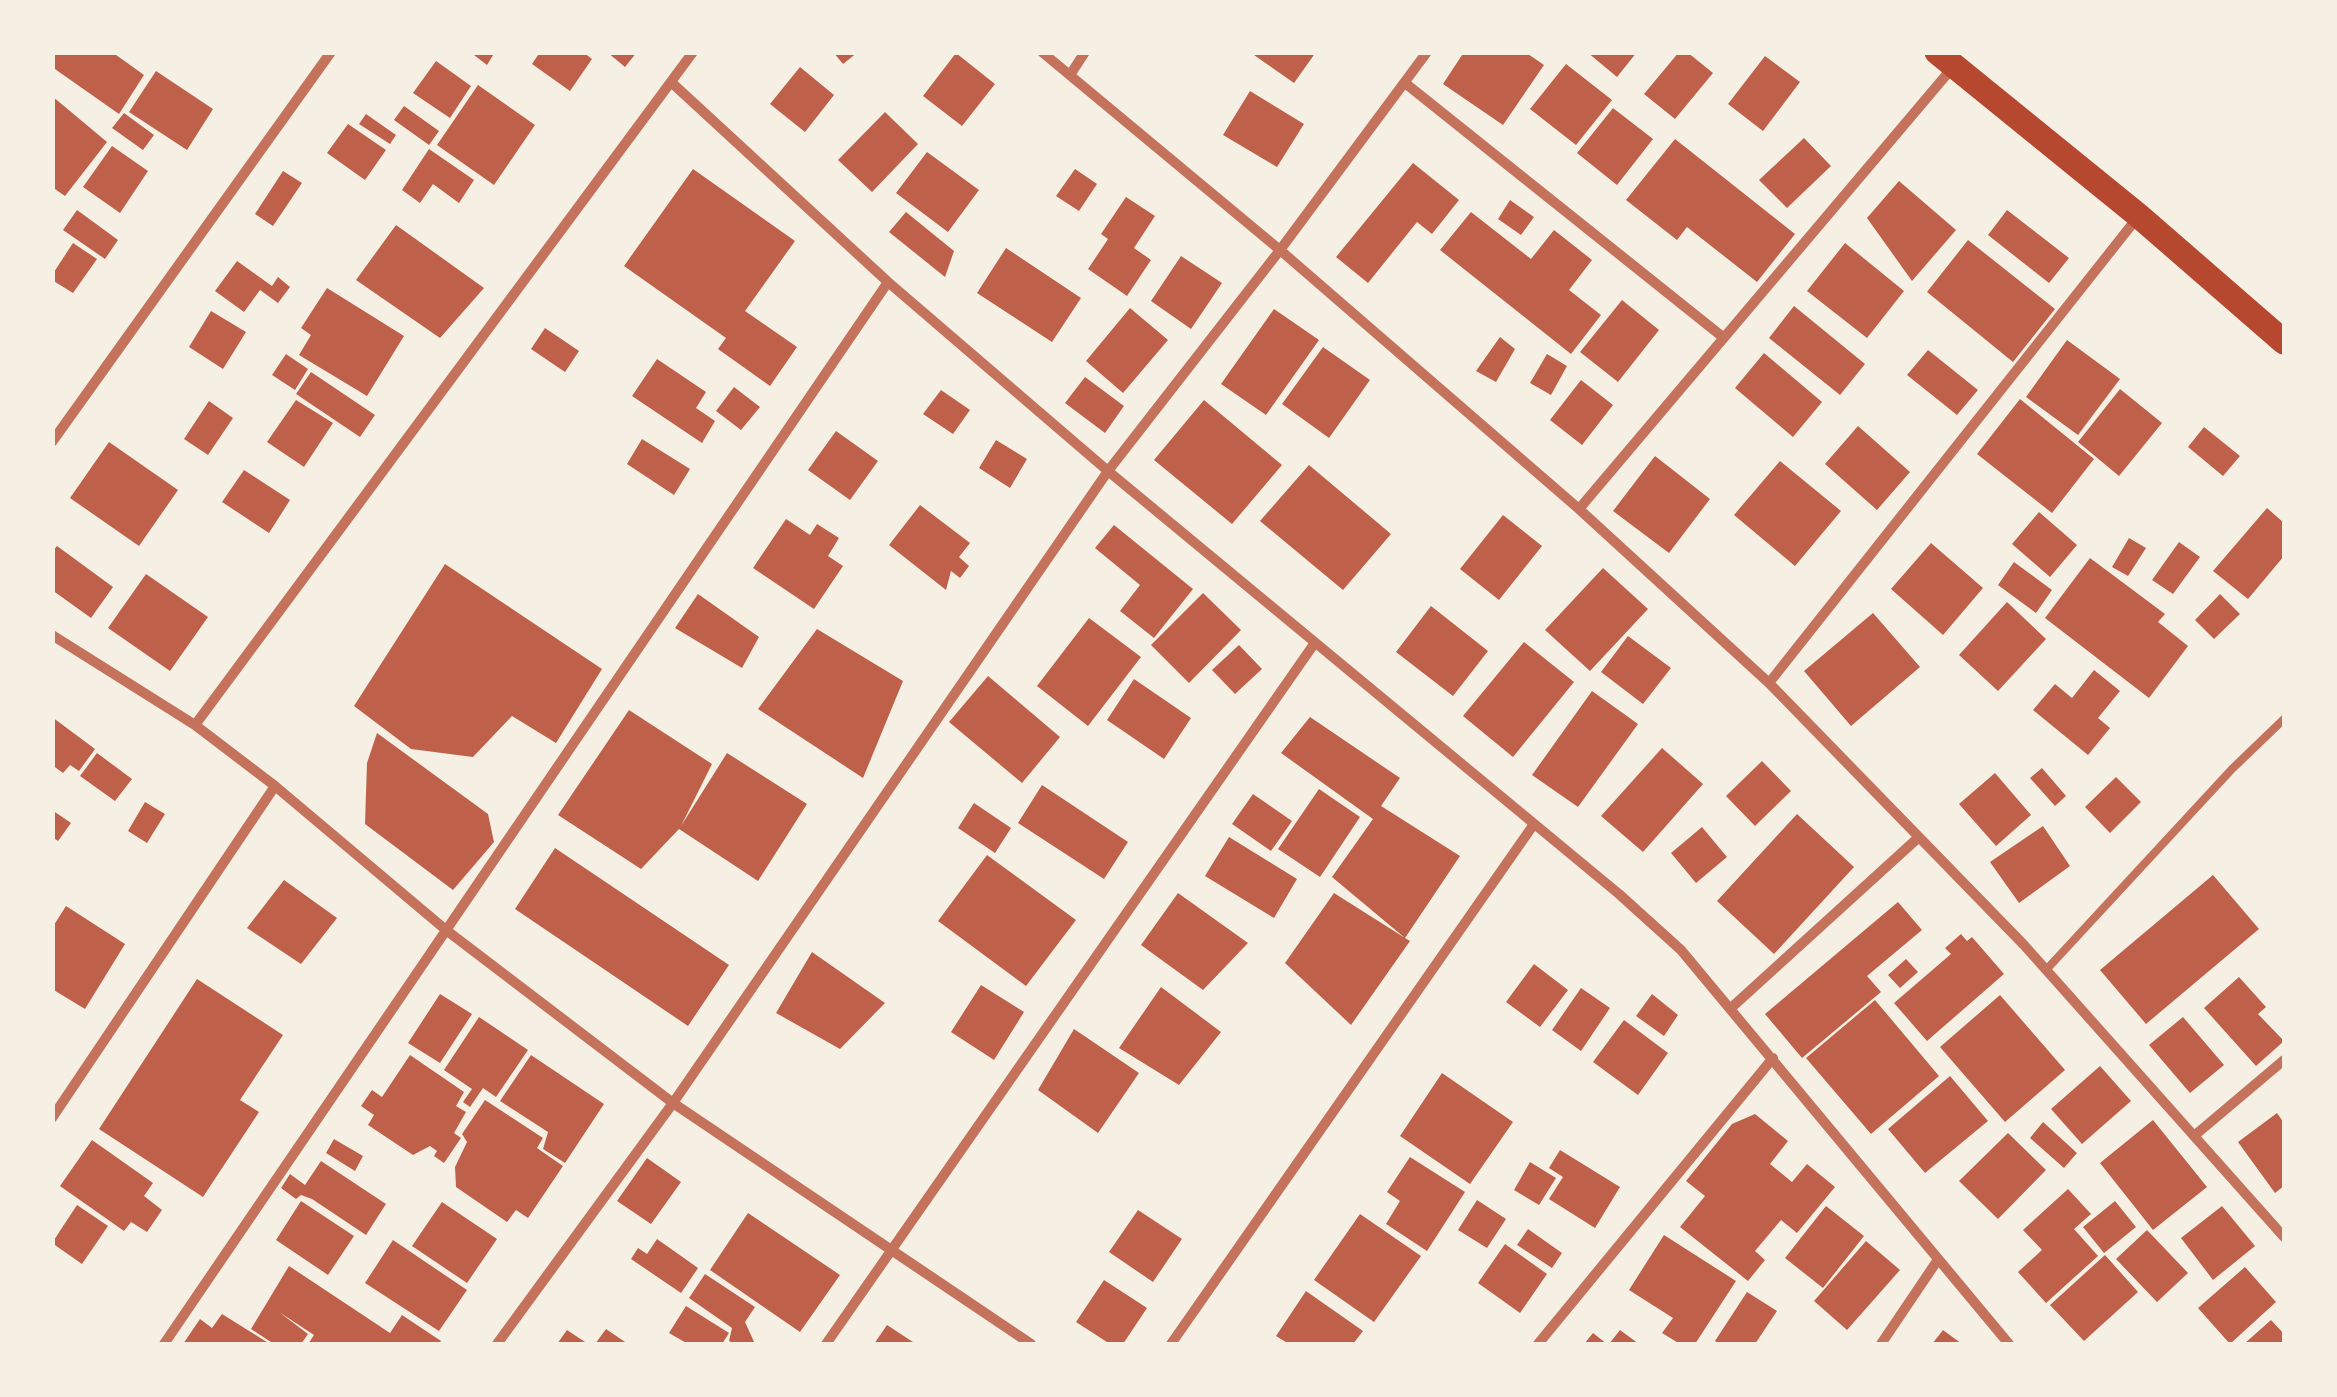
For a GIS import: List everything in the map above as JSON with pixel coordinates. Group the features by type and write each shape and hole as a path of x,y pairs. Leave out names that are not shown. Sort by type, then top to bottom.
{"main road":[{"path":"1946,59 2139,216 2284,342"}],"street":[{"path":"52,442 331,52"},
{"path":"195,726 692,52"},
{"path":"1042,52 1280,250 1578,508 1769,683 2046,970 2284,1236"},
{"path":"1070,74 1084,52"},
{"path":"497,1344 673,1103 1108,471 1280,250 1426,52"},
{"path":"1578,508 1724,338 1946,59"},
{"path":"671,82 888,282 1681,950 2009,1344"},
{"path":"1405,83 1724,338"},
{"path":"1769,683 2139,216"},
{"path":"164,1344 888,282"},
{"path":"53,636 195,726 275,786 446,930 673,1103 1031,1344"},
{"path":"826,1344 894,1252 1314,644"},
{"path":"52,1118 275,786"},
{"path":"1171,1344 1534,824"},
{"path":"1731,1008 1920,837"},
{"path":"1538,1344 1773,1058"},
{"path":"2194,1136 2284,1060"},
{"path":"1880,1344 1937,1261"}],"lane":[{"path":"2046,970 2232,769 2284,719"}],"building":[{"path":"56,52 112,52 144,75 119,114 52,67"},
{"path":"470,52 495,52 487,65"},
{"path":"540,52 583,52 592,59 570,91 532,64"},
{"path":"607,52 637,52 625,67"},
{"path":"833,52 858,52 843,64"},
{"path":"1255,52 1316,52 1294,83"},
{"path":"1464,52 1525,52 1544,65 1503,125 1443,84"},
{"path":"1587,52 1637,52 1617,77"},
{"path":"1679,52 1687,52 1713,73 1675,119 1644,94"},
{"path":"956,53 995,84 962,126 923,96"},
{"path":"1765,56 1800,82 1763,131 1728,104"},
{"path":"436,61 471,86 450,118 413,93"},
{"path":"1566,64 1612,100 1576,145 1530,109"},
{"path":"800,67 834,95 805,132 770,104"},
{"path":"156,71 213,109 187,150 129,112"},
{"path":"478,85 535,125 494,185 437,145"},
{"path":"1250,91 1304,124 1277,167 1223,135"},
{"path":"52,96 107,142 65,196 52,187"},
{"path":"404,106 439,131 429,145 394,120"},
{"path":"1613,108 1653,139 1617,185 1577,153"},
{"path":"885,112 918,144 872,192 838,160"},
{"path":"124,113 154,135 143,150 112,128"},
{"path":"366,114 396,135 390,144 359,124"},
{"path":"348,124 386,150 365,180 327,153"},
{"path":"1804,138 1831,166 1787,208 1759,180"},
{"path":"1675,139 1795,234 1757,282 1687,227 1677,240 1626,200"},
{"path":"112,146 148,171 120,213 83,187"},
{"path":"429,149 474,180 459,203 433,184 420,203 402,190"},
{"path":"927,152 979,190 948,232 896,193"},
{"path":"1413,163 1459,200 1432,234 1417,222 1368,283 1336,257"},
{"path":"693,169 795,241 745,311 797,347 770,386 718,349 726,338 624,266"},
{"path":"1075,169 1097,184 1079,211 1056,196"},
{"path":"283,171 302,183 273,226 255,214"},
{"path":"1899,181 1956,230 1912,281 1867,218"},
{"path":"1126,197 1155,216 1134,248 1151,260 1127,296 1088,269 1108,239 1101,234"},
{"path":"1510,200 1534,217 1521,235 1498,219"},
{"path":"77,210 118,240 105,259 63,230"},
{"path":"2007,210 2069,258 2049,283 1988,235"},
{"path":"906,212 954,251 945,277 889,232"},
{"path":"1471,212 1531,259 1554,230 1592,260 1569,290 1601,315 1571,354 1440,250"},
{"path":"396,225 484,288 440,338 356,280"},
{"path":"1968,240 2055,309 2013,362 1927,292"},
{"path":"73,243 97,259 73,293 52,280 52,275"},
{"path":"1845,243 1904,291 1867,338 1807,291"},
{"path":"1006,248 1081,298 1052,342 977,293"},
{"path":"1181,256 1222,283 1191,329 1151,301"},
{"path":"237,261 272,286 278,277 290,287 278,303 260,290 244,312 215,291"},
{"path":"327,288 404,336 367,396 299,355 311,335 301,328"},
{"path":"1622,300 1659,330 1618,382 1580,352"},
{"path":"1794,306 1865,364 1840,395 1769,338"},
{"path":"1130,308 1168,340 1123,393 1086,361"},
{"path":"1274,309 1319,340 1266,415 1221,384"},
{"path":"211,311 246,332 223,369 189,347"},
{"path":"545,328 579,351 565,372 531,349"},
{"path":"1500,337 1515,349 1496,382 1476,371"},
{"path":"2067,340 2120,379 2078,435 2026,397"},
{"path":"1323,347 1370,380 1329,438 1282,404"},
{"path":"1928,350 1978,390 1957,415 1907,375"},
{"path":"1764,353 1822,402 1793,437 1735,388"},
{"path":"286,354 308,369 295,390 272,375"},
{"path":"1547,354 1567,366 1551,395 1530,383"},
{"path":"657,359 706,392 696,408 715,421 702,443 632,396"},
{"path":"311,372 375,415 360,437 296,394"},
{"path":"1085,377 1124,406 1105,433 1065,403"},
{"path":"1581,380 1613,405 1582,445 1550,420"},
{"path":"734,387 760,407 741,430 716,411"},
{"path":"2120,389 2162,423 2119,476 2078,442"},
{"path":"941,390 970,410 953,434 923,414"},
{"path":"2020,399 2094,459 2052,513 1977,454"},
{"path":"296,400 333,423 304,467 267,442"},
{"path":"1204,400 1282,465 1232,524 1154,460"},
{"path":"209,401 233,418 208,455 184,439"},
{"path":"1858,426 1910,472 1877,510 1825,464"},
{"path":"2204,427 2240,456 2223,476 2188,447"},
{"path":"836,431 878,461 850,500 808,470"},
{"path":"642,439 690,469 674,495 627,464"},
{"path":"996,440 1027,459 1010,488 979,468"},
{"path":"109,442 178,490 139,546 70,498"},
{"path":"1655,456 1710,499 1669,553 1613,511"},
{"path":"1780,461 1841,511 1795,566 1734,515"},
{"path":"1309,465 1391,534 1343,590 1260,521"},
{"path":"244,470 290,500 269,533 222,502"},
{"path":"920,505 970,543 959,557 969,566 960,578 951,571 946,590 889,545"},
{"path":"2267,508 2284,523 2284,556 2248,599 2213,571"},
{"path":"2039,512 2077,545 2050,577 2012,544"},
{"path":"1503,515 1542,546 1499,600 1460,569"},
{"path":"786,519 810,535 817,524 839,538 828,556 843,566 814,609 753,568"},
{"path":"1114,525 1193,589 1154,638 1120,611 1140,585 1095,548"},
{"path":"2129,538 2146,548 2128,576 2112,567"},
{"path":"2179,542 2200,557 2173,594 2152,580"},
{"path":"1931,543 1983,588 1943,635 1891,589"},
{"path":"57,546 113,587 91,618 52,590 52,552"},
{"path":"2090,558 2165,614 2158,622 2188,646 2149,698 2045,618"},
{"path":"2014,562 2052,590 2036,613 1998,585"},
{"path":"445,564 602,669 556,743 512,716 473,757 411,749 354,706"},
{"path":"1603,568 1648,609 1590,671 1545,630"},
{"path":"146,574 208,617 170,671 108,628"},
{"path":"1203,593 1241,630 1189,683 1151,645"},
{"path":"698,594 759,637 742,668 675,628"},
{"path":"2220,594 2240,614 2214,639 2195,620"},
{"path":"2007,602 2046,639 1998,691 1959,655"},
{"path":"1431,606 1488,651 1453,696 1396,652"},
{"path":"1873,613 1920,667 1851,726 1804,671"},
{"path":"1089,618 1141,657 1088,726 1037,686"},
{"path":"817,629 903,681 863,778 758,709"},
{"path":"1628,636 1671,668 1643,704 1601,672"},
{"path":"1524,642 1574,682 1513,757 1463,716"},
{"path":"1239,645 1262,669 1235,694 1212,670"},
{"path":"2094,670 2120,691 2098,718 2110,728 2088,755 2033,710 2055,684 2072,698"},
{"path":"988,676 1060,737 1022,783 949,722"},
{"path":"1134,679 1191,718 1164,759 1107,720"},
{"path":"1592,691 1638,724 1578,807 1532,775"},
{"path":"629,710 712,764 681,826 727,753 807,804 758,881 679,829 641,869 558,815"},
{"path":"52,717 95,749 79,771 70,765 63,773 52,765"},
{"path":"1310,717 1400,778 1381,806 1460,856 1405,938 1332,877 1373,819 1281,753"},
{"path":"377,733 488,814 494,842 453,890 365,824 367,763"},
{"path":"1662,748 1703,784 1643,852 1601,816"},
{"path":"97,753 132,779 115,801 80,776"},
{"path":"1762,761 1791,791 1755,826 1726,796"},
{"path":"2042,768 2066,796 2055,806 2030,778"},
{"path":"1995,773 2031,815 1996,846 1959,804"},
{"path":"2116,777 2141,802 2110,833 2085,807"},
{"path":"1042,785 1128,842 1104,879 1018,823"},
{"path":"1319,789 1360,817 1320,877 1278,849"},
{"path":"1253,794 1292,821 1271,851 1232,824"},
{"path":"145,802 165,814 147,843 128,831"},
{"path":"974,803 1011,828 995,853 958,828"},
{"path":"52,810 71,823 58,841 52,837"},
{"path":"1797,814 1854,867 1774,954 1717,901"},
{"path":"2043,826 2070,866 2019,903 1990,862"},
{"path":"1702,827 1727,857 1696,883 1671,853"},
{"path":"1229,837 1297,879 1274,918 1205,876"},
{"path":"555,848 729,965 688,1026 515,909"},
{"path":"987,855 1076,920 1026,986 938,921"},
{"path":"2213,875 2259,929 2146,1024 2100,970"},
{"path":"284,880 337,918 301,964 247,928"},
{"path":"1178,893 1248,943 1203,990 1141,945"},
{"path":"1334,893 1410,941 1351,1025 1285,963"},
{"path":"1898,902 1922,930 1867,976 1881,992 1802,1058 1765,1014"},
{"path":"66,906 125,944 85,1009 52,989 52,928"},
{"path":"1961,934 1967,941 1972,937 2004,974 1927,1041 1894,1003 1951,954 1945,948"},
{"path":"812,952 885,1003 840,1049 776,1013"},
{"path":"1906,959 1918,972 1900,988 1888,975"},
{"path":"1534,964 1568,990 1540,1027 1506,1002"},
{"path":"2239,977 2266,1007 2258,1014 2284,1041 2256,1066 2204,1008"},
{"path":"197,979 283,1035 240,1100 259,1112 203,1197 99,1129"},
{"path":"981,985 1024,1012 994,1060 951,1032"},
{"path":"1161,987 1221,1032 1179,1085 1119,1048"},
{"path":"1581,988 1610,1008 1581,1051 1552,1030"},
{"path":"440,994 472,1014 440,1063 408,1043"},
{"path":"1652,994 1678,1015 1664,1036 1636,1016"},
{"path":"2000,995 2065,1070 2005,1122 1940,1047"},
{"path":"1875,1000 1939,1076 1871,1134 1806,1058"},
{"path":"479,1017 528,1050 496,1097 483,1088 470,1107 463,1102 472,1089 444,1070"},
{"path":"2183,1017 2224,1065 2190,1093 2149,1045"},
{"path":"1624,1020 1668,1053 1638,1095 1593,1062"},
{"path":"1074,1029 1139,1073 1098,1133 1038,1090"},
{"path":"410,1055 464,1092 456,1106 466,1112 454,1133 461,1138 444,1163 434,1156 437,1151 430,1146 413,1155 368,1125 374,1115 361,1106 372,1090 382,1097"},
{"path":"531,1055 604,1104 565,1163 543,1149 548,1132 500,1101"},
{"path":"2100,1066 2131,1101 2082,1144 2051,1109"},
{"path":"1442,1073 1513,1122 1470,1184 1400,1136"},
{"path":"1950,1076 1988,1121 1925,1173 1888,1129"},
{"path":"485,1100 543,1138 537,1148 563,1166 528,1218 516,1210 507,1222 456,1187 455,1167 467,1142 462,1134"},
{"path":"2277,1113 2284,1123 2284,1186 2275,1193 2238,1142"},
{"path":"1755,1114 1788,1141 1770,1164 1792,1182 1807,1164 1835,1187 1797,1233 1781,1220 1755,1251 1765,1260 1748,1281 1680,1227 1705,1196 1686,1181 1732,1124"},
{"path":"2153,1120 2207,1187 2153,1230 2100,1163"},
{"path":"2043,1122 2077,1153 2064,1168 2030,1138"},
{"path":"2008,1133 2046,1170 1998,1219 1959,1181"},
{"path":"334,1139 363,1156 355,1171 326,1153"},
{"path":"92,1140 153,1183 144,1196 162,1210 147,1232 131,1222 124,1231 60,1186"},
{"path":"1560,1150 1620,1187 1595,1228 1549,1199 1563,1177 1549,1168"},
{"path":"1410,1157 1465,1192 1427,1251 1386,1224 1400,1201 1387,1192"},
{"path":"647,1158 681,1182 651,1224 617,1201"},
{"path":"321,1161 386,1204 366,1235 312,1199 301,1195 296,1199 281,1188 290,1174 305,1185"},
{"path":"1530,1162 1556,1178 1539,1205 1514,1190"},
{"path":"2068,1189 2091,1214 2074,1229 2098,1256 2046,1303 2018,1272 2042,1250 2023,1230"},
{"path":"1477,1200 1506,1219 1487,1248 1458,1230"},
{"path":"301,1201 354,1236 328,1275 276,1240"},
{"path":"2115,1201 2136,1227 2104,1253 2083,1227"},
{"path":"442,1202 497,1239 467,1283 412,1246"},
{"path":"77,1205 108,1226 82,1264 52,1243"},
{"path":"1826,1206 1864,1236 1823,1288 1785,1258"},
{"path":"2222,1206 2255,1246 2213,1280 2181,1238"},
{"path":"1138,1210 1182,1239 1153,1282 1109,1252"},
{"path":"748,1213 840,1275 800,1332 710,1270"},
{"path":"1360,1214 1421,1256 1374,1322 1314,1280"},
{"path":"1528,1229 1562,1253 1552,1268 1517,1245"},
{"path":"2147,1230 2188,1273 2157,1302 2116,1259"},
{"path":"1664,1235 1736,1281 1695,1344 1680,1344 1662,1333 1673,1318 1629,1290"},
{"path":"657,1239 698,1268 681,1293 631,1259 638,1248 647,1254"},
{"path":"393,1240 467,1290 439,1331 365,1283"},
{"path":"1866,1241 1900,1270 1847,1330 1814,1301"},
{"path":"1505,1244 1547,1274 1520,1313 1478,1283"},
{"path":"2105,1255 2138,1292 2084,1341 2050,1305"},
{"path":"289,1266 390,1333 402,1315 441,1341 308,1344 314,1335 279,1312 308,1334 301,1344 274,1344 251,1329"},
{"path":"2245,1267 2276,1302 2230,1344 2198,1308"},
{"path":"705,1274 755,1307 745,1322 755,1344 729,1341 732,1328 689,1298"},
{"path":"1104,1280 1147,1308 1123,1344 1110,1344 1076,1322"},
{"path":"1306,1291 1363,1331 1353,1344 1289,1344 1276,1336"},
{"path":"1747,1292 1777,1311 1755,1344 1720,1344 1715,1341"},
{"path":"686,1306 729,1333 722,1344 688,1344 669,1333"},
{"path":"222,1314 270,1344 183,1344 200,1319 212,1328"},
{"path":"2271,1320 2284,1334 2284,1344 2244,1344"},
{"path":"887,1325 916,1344 874,1344"},
{"path":"606,1329 628,1344 595,1344"},
{"path":"567,1330 588,1344 557,1344"},
{"path":"1620,1330 1639,1344 1609,1344"},
{"path":"1943,1330 1962,1344 1932,1344"},
{"path":"1593,1333 1607,1344 1584,1344"}]}
